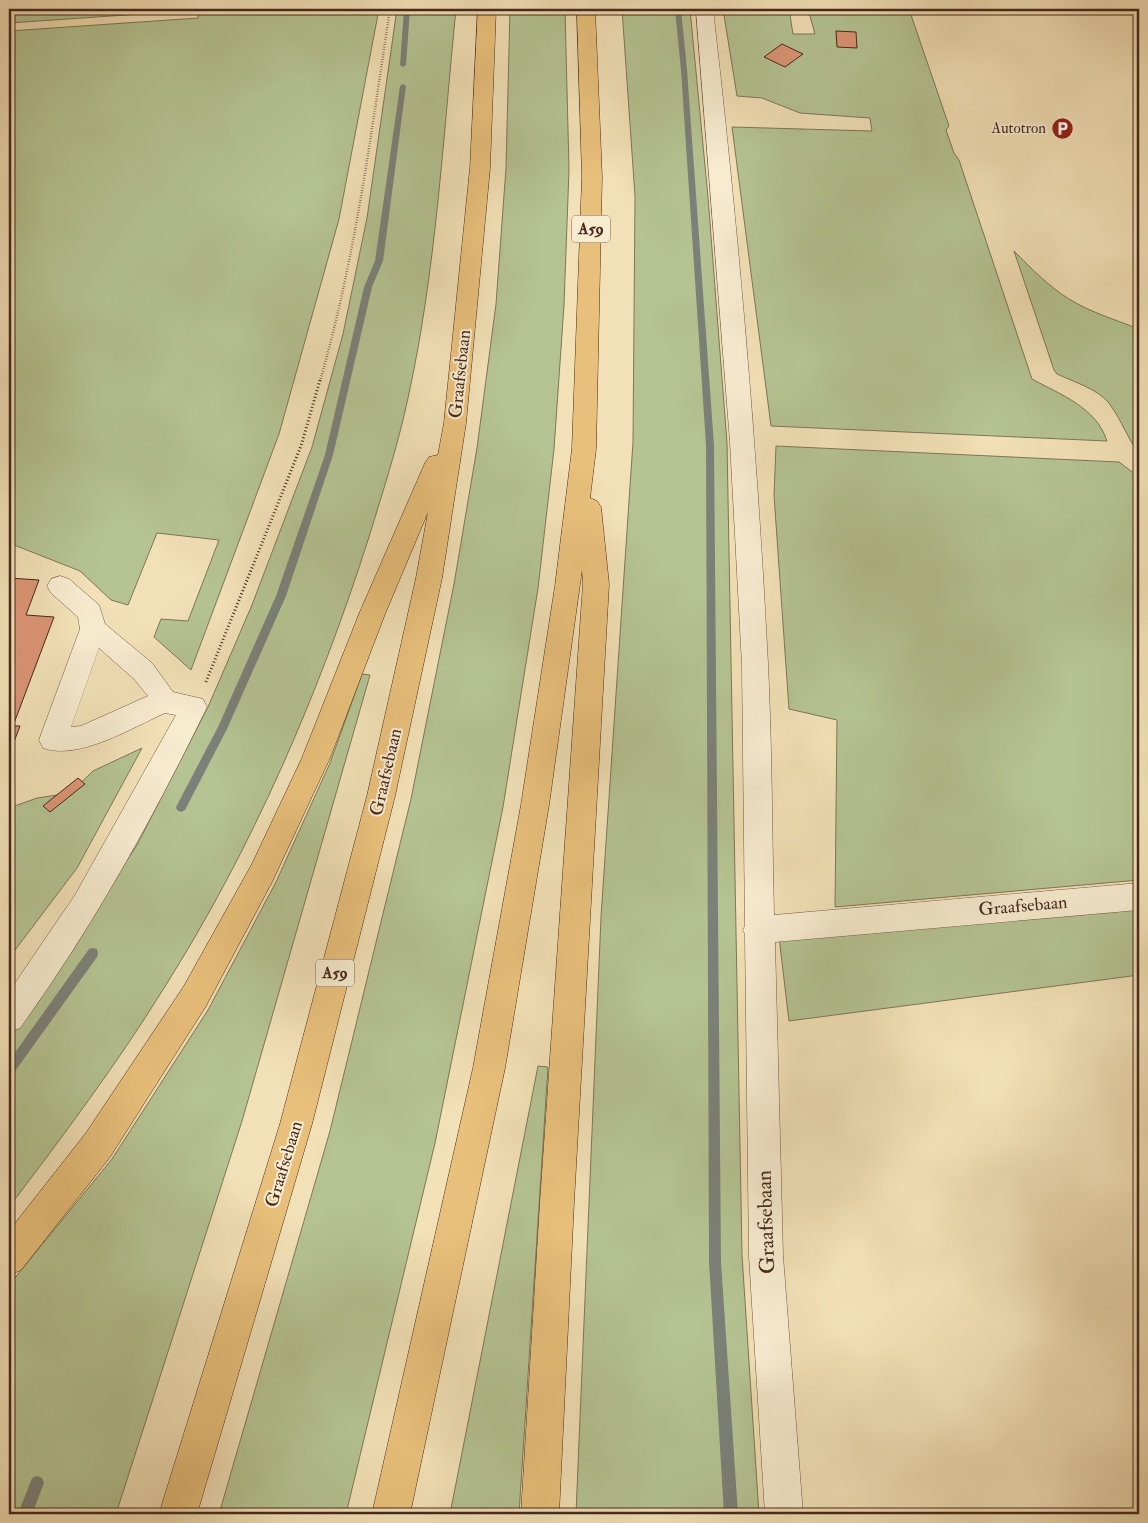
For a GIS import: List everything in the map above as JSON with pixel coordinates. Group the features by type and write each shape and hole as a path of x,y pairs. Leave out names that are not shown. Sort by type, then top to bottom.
{"highway":[{"name":"Graafsebaan","path":"178,1514 296,1124 381,796 429,578 455,423 480,168 487,9"},
{"name":"A59","path":"391,1514 488,1068 538,786 568,586 584,448 592,177 586,9"},
{"name":"A59","path":"9,1258 98,1145 195,996 262,873 316,758 372,614 455,423"},
{"name":"A59","path":"540,1514 556,1202 596,584 584,448"}],"street":[{"name":"Graafsebaan","path":"704,9 714,101 744,471 755,665 758,930 766,1256 784,1514"},
{"path":"9,1017 28,992 113,862 194,707 164,701 83,737 53,740 93,629 90,612 60,586"},
{"path":"93,629 123,652 160,691 164,701"},
{"name":"Graafsebaan","path":"758,930 1139,896"}],"path":[{"path":"194,707 220,653 301,446 334,333 358,217 390,9"}],"green space":[{"path":"9,9 379,9 339,219 279,434 191,670 154,637 161,619 188,621 219,540 157,533 128,605 111,600 80,571 9,543 9,31 198,18 199,10 9,23"},
{"path":"397,9 456,9 438,204 418,350 400,433 369,537 328,654 305,712 281,769 226,881 196,935 128,1044 9,1207 9,1040 137,845 208,707 252,605 312,447 343,334 367,218"},
{"path":"510,9 565,9 569,170 564,305 554,449 538,588 503,807 435,1143 346,1514 219,1514 330,1131 411,799 454,584 477,448 496,304 506,168"},
{"path":"622,9 690,9 708,197 727,443 742,1255 759,1514 576,1514 601,917 633,442 635,196"},
{"path":"723,9 789,9 793,34 815,34 808,9 909,9 949,126 946,130 954,153 959,160 1032,379 1066,397 1086,411 1102,429 1107,441 771,426 732,127 872,131 870,118 800,113 762,98 737,96"},
{"path":"1014,251 1047,283 1077,304 1139,329 1139,453 1107,400 1087,387 1057,374 1054,370"},
{"path":"776,446 1119,462 1139,477 1139,880 835,907 837,720 789,709 774,495"},
{"path":"362,674 370,675 242,1121 116,1514 9,1514 9,1285 112,1159 208,1010 276,882 330,763"},
{"path":"142,748 77,868 9,958 9,808 37,798 70,793 93,771"},
{"path":"1139,908 1139,975 789,1021 779,937"},
{"path":"538,1066 548,1067 519,1514 450,1514"}],"building":[{"path":"836,31 856,32 857,48 837,47"},
{"path":"782,44 803,54 785,67 764,57"},
{"path":"9,578 39,580 26,615 54,617 13,726 20,726 9,755"},
{"path":"78,778 85,784 50,812 43,806"}],"waterway":[{"path":"403,65 407,9"},
{"path":"678,9 684,70 710,445 715,1262 731,1514"},
{"path":"181,807 222,729 281,596 329,455 368,287 379,261 403,86"},
{"path":"9,1070 93,953"},
{"path":"25,1514 37,1483"}],"place":[{"name":"Autotron","path":"1062,128"}]}
